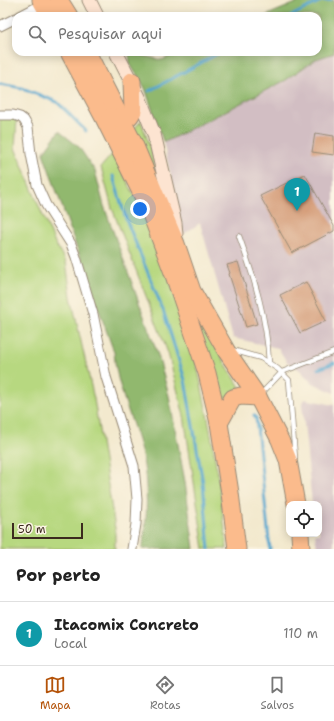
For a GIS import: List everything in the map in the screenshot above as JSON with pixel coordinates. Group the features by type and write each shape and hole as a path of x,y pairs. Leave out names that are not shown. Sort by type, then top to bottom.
{"highway":[{"path":"48,5 61,12"},
{"path":"71,56 148,206 171,266 207,373 219,423 237,549"},
{"path":"89,56 134,144 176,244 192,291 224,347 258,397 280,440 288,460 296,501"},
{"path":"96,104 112,118 121,120 130,116 133,111 132,81"},
{"path":"219,423 233,398 241,396 258,397"},
{"path":"300,537 302,549"}],"street":[{"path":"91,1 95,12"},
{"path":"30,12 48,5"},
{"path":"0,26 12,20"},
{"path":"118,56 132,81 149,118 159,149 175,223 176,244"},
{"path":"0,114 20,117 24,120 28,127 37,185 46,205 71,244 76,257 93,314 106,377 134,466 137,499 136,524 132,549"}],"lane":[{"path":"238,236 258,294 268,344 269,363"},
{"path":"224,347 261,358 282,372 290,380 295,465"},
{"path":"258,397 282,372 334,352"},
{"path":"296,473 297,501"}],"shaded area":[{"path":"334,53 334,393 311,382 300,370 287,362 278,348 233,338 200,223 184,234 163,141 167,141 286,80 316,59"},
{"path":"304,399 334,405 334,549 317,549 315,537 322,537 322,501 312,501 302,403"}],"green space":[{"path":"303,0 334,0 334,53 316,59 286,80 167,141 163,141 145,88 130,64 129,56 143,56 162,60 171,56 322,56 322,12 274,12"},
{"path":"0,116 17,119 15,148 43,216 56,245 66,262 71,297 94,399 115,528 115,549 0,549"},
{"path":"141,121 151,150 157,181 133,130"},
{"path":"59,131 79,147 95,171 104,206 158,355 169,396 185,482 194,549 142,549 146,502 144,466 139,442 118,378 114,352 43,153"},
{"path":"113,153 147,220 174,292 190,349 193,349 213,449 227,549 204,549 184,416 168,353 112,208 101,167"},
{"path":"193,311 240,387 219,404"}],"building":[{"path":"315,133 334,136 334,155 312,152"},
{"path":"305,174 334,226 334,231 292,253 260,196"},
{"path":"238,262 257,324 246,327 227,265"},
{"path":"306,282 326,321 300,333 280,295"}],"waterway":[{"path":"299,12 321,1 331,0"},
{"path":"149,91 214,56"},
{"path":"0,84 22,88 57,102 86,131"},
{"path":"113,176 126,219 163,310 185,380 203,483 209,549"},
{"path":"318,369 334,363"},
{"path":"254,415 256,418 270,549"}],"place":[{"name":"Itacomix Concreto","path":"297,211"}]}
